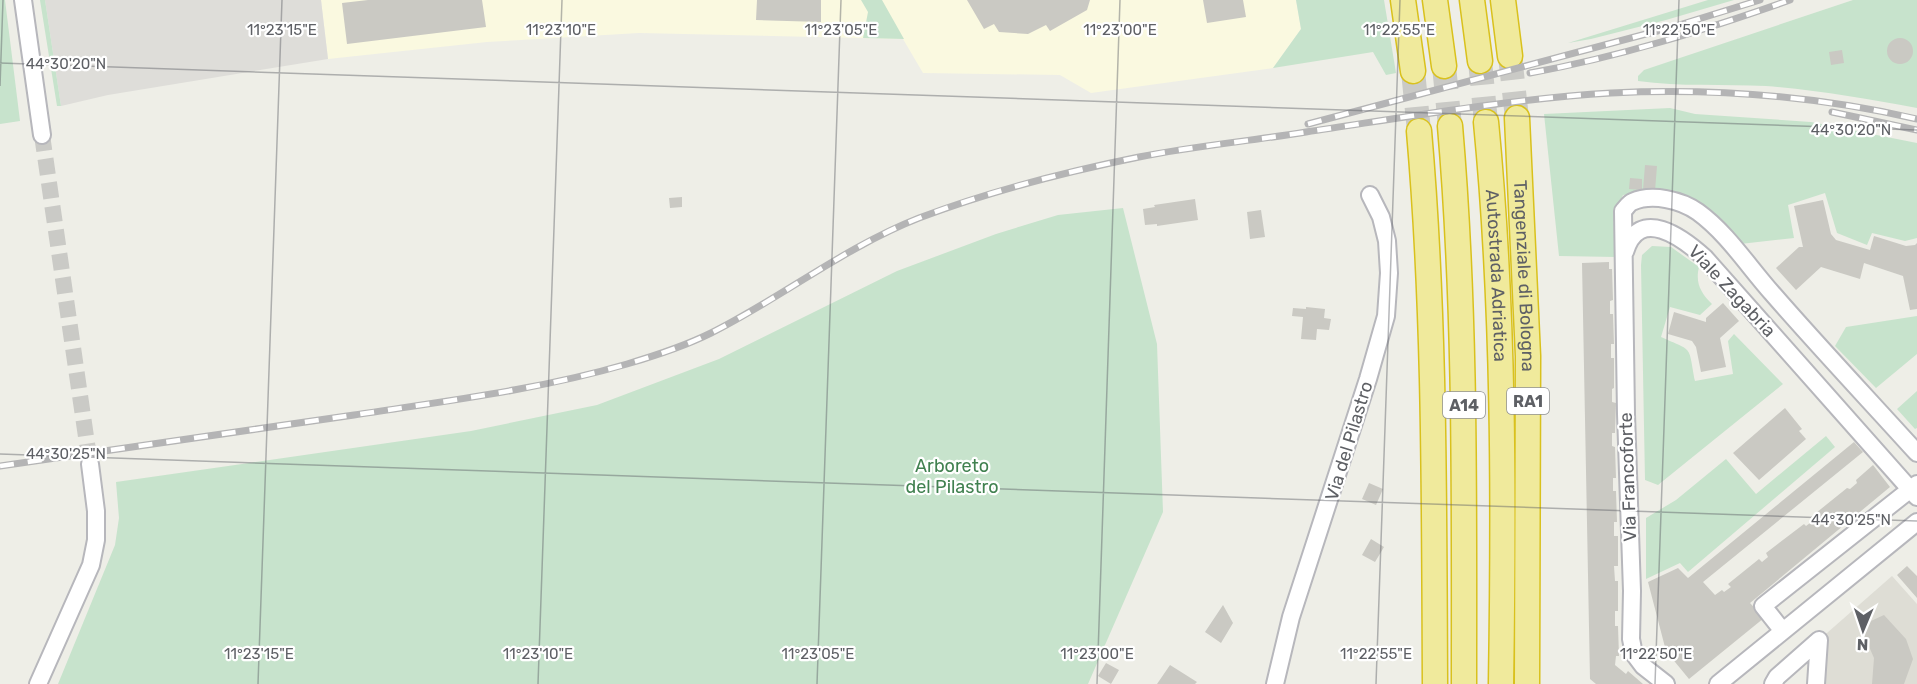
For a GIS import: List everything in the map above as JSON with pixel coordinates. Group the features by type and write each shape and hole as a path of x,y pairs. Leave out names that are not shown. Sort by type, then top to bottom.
{"highway":[{"path":"1404,0 1413,71"},
{"path":"1436,0 1444,66"},
{"path":"1472,0 1480,61"},
{"path":"1505,0 1510,50"},
{"name":"Tangenziale di Bologna","path":"1517,118 1528,356 1527,684"},
{"name":"Autostrada Adriatica","path":"1486,122 1494,208 1501,354 1501,684"},
{"name":"Autostrada Adriatica","path":"1450,126 1460,269 1463,354 1464,684"},
{"path":"1419,131 1426,215 1431,350 1435,684"},
{"path":"1428,684 1435,609"}],"street":[{"path":"23,0 42,135"},
{"name":"Via del Pilastro","path":"1275,684 1291,617 1368,379 1386,315 1389,273 1387,241 1381,217 1370,195"},
{"name":"Viale Zagabria","path":"1624,256 1623,211 1631,202 1648,198 1663,198 1699,212 1726,239 1917,453"},
{"name":"Viale Zagabria","path":"1624,256 1628,242 1635,233 1646,228 1668,231 1686,241 1705,258 1915,491"},
{"name":"Via Francoforte","path":"1624,256 1631,639 1634,654 1643,666 1666,684"},
{"path":"38,684 91,565 96,540 96,520 90,465"},
{"path":"1782,630 1763,606 1915,491"},
{"path":"1718,684 1917,522"},
{"path":"1773,684 1777,677 1819,640 1816,684"}],"shaded area":[{"path":"45,0 321,0 328,59 108,95 61,106"},
{"path":"321,0 1296,0 1301,29 1273,68 1091,93 1060,75 923,73 903,39 639,33 487,42 328,59"},
{"path":"1892,576 1917,604 1917,684 1816,684 1819,640"}],"green space":[{"path":"0,0 5,0 20,121 0,124"},
{"path":"40,0 45,0 61,106 57,106"},
{"path":"861,0 882,0 904,39 863,38 868,12"},
{"path":"1296,0 1384,0 1396,73 1386,75 1373,52 1273,68 1301,29"},
{"path":"1708,0 1734,0 1666,20 1568,43"},
{"path":"1853,0 1917,0 1917,108 1842,95 1766,86 1638,81 1638,76 1644,70"},
{"path":"1670,108 1695,114 1811,122 1917,143 1917,238 1905,241 1872,233 1867,245 1837,233 1825,193 1788,205 1794,238 1740,244 1664,192 1623,195 1616,210 1616,257 1559,256 1544,114"},
{"name":"Arboreto del Pilastro","path":"1123,208 1157,344 1163,512 1088,684 58,684 115,545 119,518 116,482 471,431 597,405 719,359 897,271 996,234 1058,215"},
{"path":"1652,246 1671,247 1699,267 1700,287 1712,304 1700,315 1670,307 1661,337 1688,351 1695,381 1733,374 1728,341 1734,334 1783,384 1658,485 1645,480 1641,265 1642,255"},
{"path":"1917,316 1917,354 1876,388 1835,346 1846,327"},
{"path":"1917,391 1917,428 1915,429 1897,409"},
{"path":"1826,436 1835,447 1688,572 1680,563 1646,579 1646,518 1676,500 1726,459 1756,494"}],"building":[{"path":"368,0 482,0 486,27 347,44 342,3"},
{"path":"757,0 821,0 821,22 756,20"},
{"path":"967,0 1090,0 1087,10 1050,31 1046,25 1028,34 999,32 994,24 984,29"},
{"path":"1203,0 1243,0 1246,17 1207,23"},
{"path":"1900,38 1909,42 1913,51 1909,60 1900,64 1891,60 1887,51 1891,42"},
{"path":"1842,50 1844,63 1831,65 1829,52"},
{"path":"1645,165 1657,166 1655,191 1643,190"},
{"path":"1630,178 1642,179 1642,190 1629,189"},
{"path":"682,197 682,207 670,208 669,198"},
{"path":"1195,199 1198,220 1157,226 1157,224 1145,225 1143,209 1155,207 1154,205"},
{"path":"1823,200 1831,234 1836,240 1870,250 1874,236 1906,246 1917,243 1917,309 1910,310 1903,276 1864,263 1860,279 1821,267 1796,290 1776,268 1799,247 1803,247 1794,206"},
{"path":"1261,210 1265,237 1250,239 1247,212"},
{"path":"1609,262 1609,269 1612,269 1613,300 1610,301 1610,314 1613,314 1614,344 1611,344 1611,358 1614,358 1612,402 1616,403 1615,433 1612,433 1616,478 1613,478 1613,491 1616,491 1617,522 1614,522 1614,536 1618,536 1618,566 1614,566 1615,581 1618,581 1618,611 1615,611 1615,626 1618,626 1619,656 1616,656 1615,665 1626,674 1628,671 1643,684 1596,684 1590,679 1582,263"},
{"path":"1723,303 1739,321 1720,338 1726,367 1701,372 1696,347 1692,341 1668,334 1674,312 1706,322 1706,318"},
{"path":"1306,307 1325,309 1324,318 1331,319 1329,330 1317,329 1316,340 1301,339 1303,317 1292,316 1293,308 1306,309"},
{"path":"1785,408 1802,429 1799,431 1806,439 1759,480 1733,453"},
{"path":"1854,442 1863,452 1703,582 1715,595 1722,590 1724,592 1731,587 1728,584 1759,559 1762,562 1768,557 1766,553 1804,524 1806,526 1814,520 1811,517 1847,488 1850,489 1857,483 1856,480 1873,465 1890,487 1750,603 1764,618 1689,679 1666,651 1648,582 1678,568 1688,578"},
{"path":"1369,483 1383,489 1376,505 1362,499"},
{"path":"1371,539 1384,547 1375,562 1362,555"},
{"path":"1907,566 1917,576 1917,598 1897,575"},
{"path":"1223,605 1233,623 1221,643 1205,632"},
{"path":"1884,615 1906,639 1913,659 1904,684 1872,684 1874,658 1860,626"},
{"path":"1106,663 1119,670 1111,684 1098,676"},
{"path":"1170,665 1197,682 1195,684 1157,684"}],"tunnel":[{"path":"1510,56 1517,118"},
{"path":"1480,61 1486,122"},
{"path":"1444,66 1450,126"},
{"path":"1413,71 1419,131"},
{"path":"42,135 90,464"}],"railway":[{"path":"1308,124 1676,26 1760,0"},
{"path":"1530,73 1662,42 1790,0"},
{"path":"0,466 457,400 560,381 627,364 711,333 865,243 919,218 1028,183 1160,153 1496,104 1611,93 1726,93 1803,99 1917,119"},
{"path":"1832,112 1917,130"}]}
